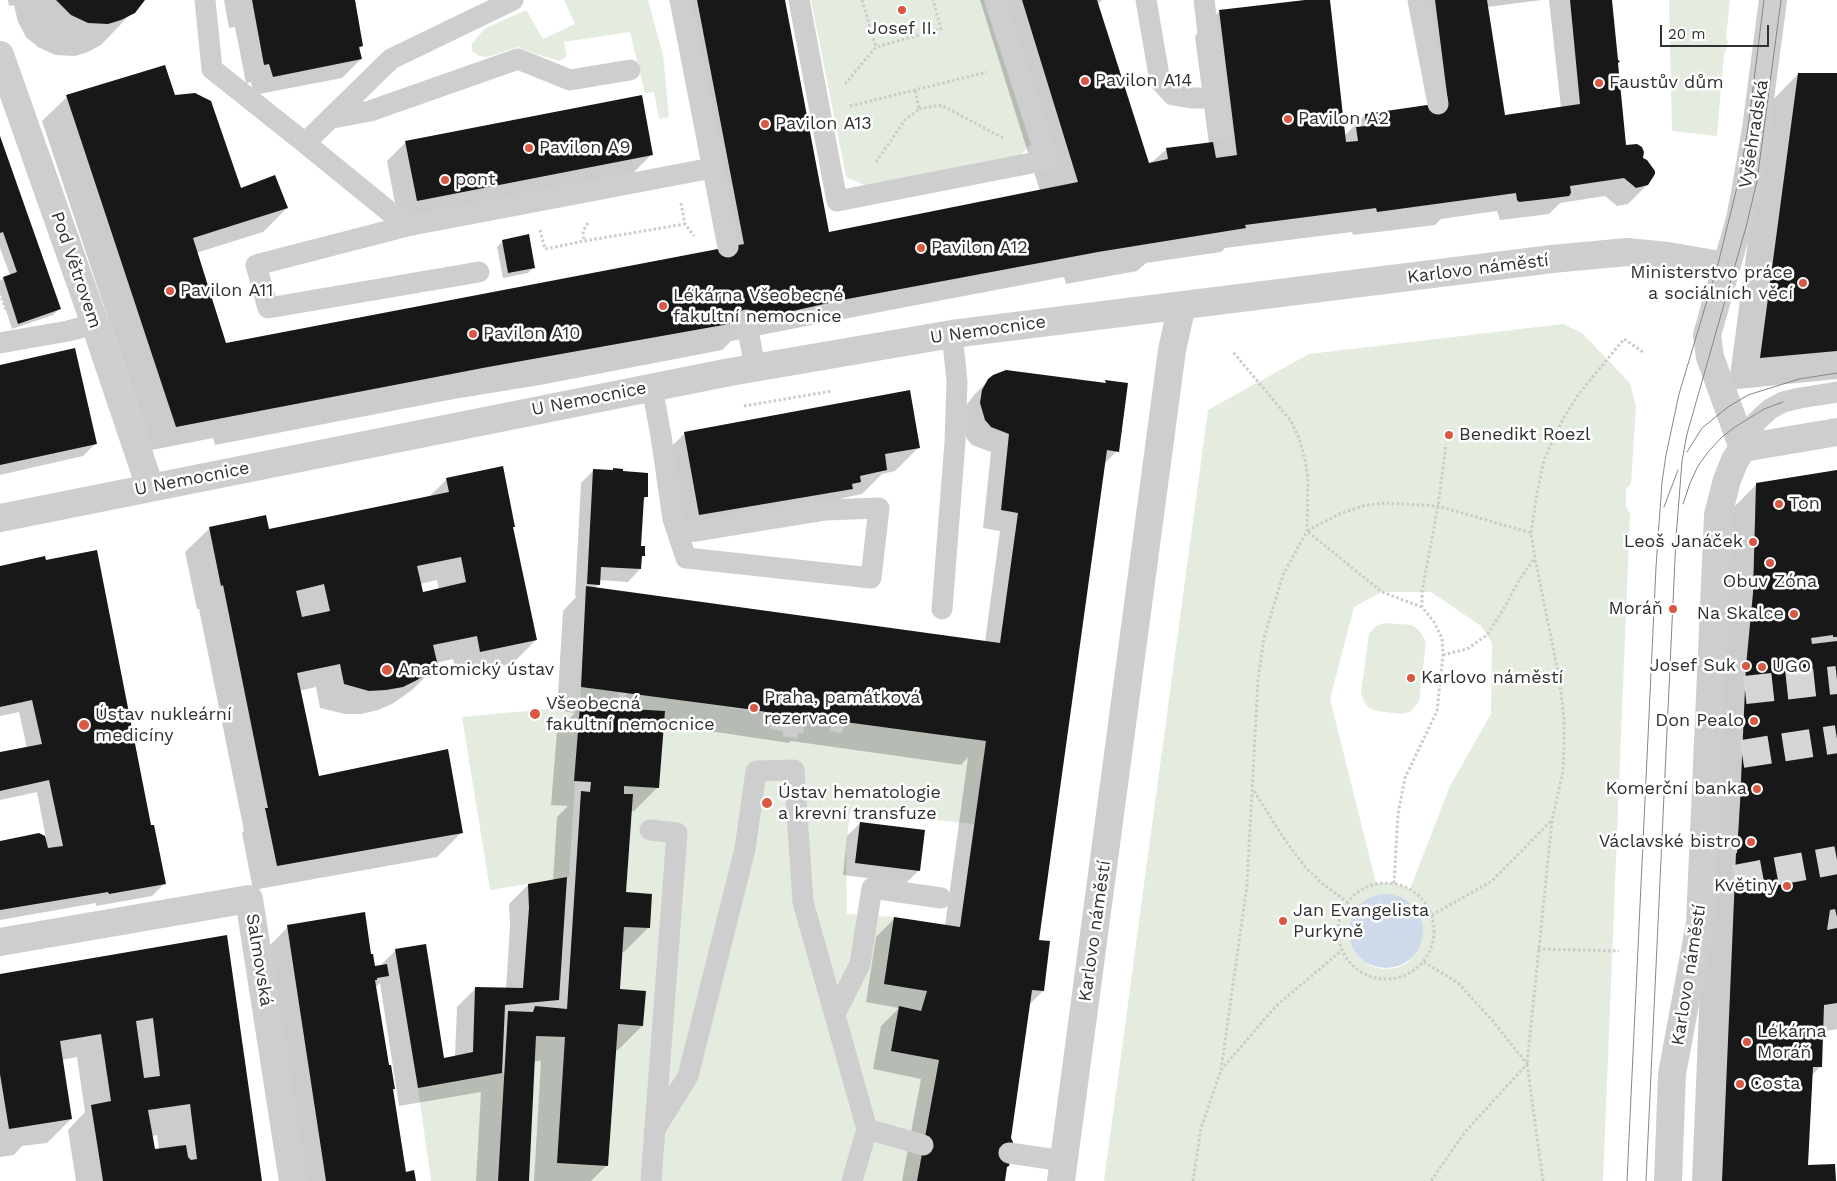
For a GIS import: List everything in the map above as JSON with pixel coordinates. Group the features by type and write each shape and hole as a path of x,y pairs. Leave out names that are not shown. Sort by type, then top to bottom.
{"street":[{"name":"Vyšehradská","path":"1726,266 1740,219 1750,170 1773,0"},
{"name":"Pod Větrovem","path":"0,55 95,324 150,487"},
{"name":"Karlovo náměstí","path":"1063,1171 1170,360 1182,305 1552,259 1628,252 1668,256 1726,266"},
{"path":"1726,266 1707,335 1710,357 1743,448 1837,432"},
{"name":"U Nemocnice","path":"0,518 755,367 952,334 1182,305"},
{"name":"Karlovo náměstí","path":"1668,1181 1672,1074 1700,923 1718,515 1726,480 1734,460 1743,448"},
{"name":"Salmovská","path":"0,942 249,899 293,1181"}],"lane":[{"path":"205,0 212,69 406,226"},
{"path":"305,143 333,118 392,58 513,0"},
{"path":"680,0 728,247"},
{"path":"799,0 837,200 1047,160 996,0"},
{"path":"1146,0 1160,81 1174,95 1191,98 1216,98"},
{"path":"1204,0 1220,130"},
{"path":"1418,0 1438,104"},
{"path":"333,118 370,111 518,59 570,80 630,70"},
{"path":"479,272 268,308 256,265 406,226 712,168"},
{"path":"746,320 755,367"},
{"path":"0,343 68,331 95,324"},
{"path":"942,609 956,433 957,381 952,334"},
{"path":"652,387 673,519 678,534 686,558 871,578 879,508 826,510 678,534"},
{"path":"1743,448 1756,422 1770,409 1783,402 1837,392"},
{"path":"654,1131 688,1076 745,849 756,771 794,770 804,902 867,1129 852,1181"},
{"path":"650,830 677,833 651,1181"},
{"path":"835,1014 860,964 872,888 941,898"},
{"path":"867,1129 923,1145"},
{"path":"1008,1153 1063,1171"}],"path":[{"path":"862,0 876,47"},
{"path":"821,114 876,47 941,29 933,0"},
{"path":"821,114 1016,65"},
{"path":"915,90 920,109"},
{"path":"852,197 905,120 920,109 941,106 1047,160"},
{"path":"540,228 545,248 685,224 680,197"},
{"path":"1546,199 1546,206"},
{"path":"584,241 583,231 589,221"},
{"path":"786,322 860,302"},
{"path":"1543,1181 1528,1064 1552,821 1563,772 1564,717 1559,677 1531,533 1544,460 1564,417 1578,395 1624,339 1642,352"},
{"path":"1193,1181 1201,1128 1221,1070 1247,885 1258,679 1264,638 1283,575 1307,531 1308,478 1306,459 1299,438 1291,421 1233,352"},
{"path":"744,406 832,391"},
{"path":"1422,607 1422,592 1438,506 1446,444"},
{"path":"1307,531 1339,514 1366,505 1385,502 1438,506 1531,533"},
{"path":"1307,531 1382,592 1422,607 1434,622 1442,638 1443,655 1437,711 1406,778 1398,814 1394,883"},
{"path":"1443,655 1467,649 1487,635 1518,582 1535,558"},
{"path":"1253,790 1304,867 1347,902"},
{"path":"1432,915 1492,881 1552,821"},
{"path":"1394,883 1410,889 1424,900 1432,915 1435,932 1432,948 1424,962 1412,973 1397,979 1380,980 1364,975 1350,965 1341,951 1337,934 1339,917 1347,902 1360,890 1376,884 1394,883"},
{"path":"1538,949 1619,951"},
{"path":"1221,1070 1276,1006 1341,951"},
{"path":"1424,962 1458,983 1492,1020 1528,1064"},
{"path":"1431,1181 1464,1132 1528,1064"}],"shaded area":[{"path":"564,0 648,0 663,55 669,117 659,119 654,92 645,93 630,32 564,42 567,56 560,61 518,47 488,57 479,56 472,51 472,44 484,29 526,10 543,39 575,24"},
{"path":"811,0 984,0 1031,144 1018,158 871,188 846,177"},
{"path":"1669,0 1730,0 1726,38 1728,42 1724,55 1717,136 1672,131"},
{"path":"1563,324 1582,333 1630,383 1636,407 1631,484 1626,489 1626,506 1630,514 1603,1181 1104,1181 1208,410 1309,354","holes":["1382,592 1431,592 1481,626 1492,643 1491,714 1450,786 1410,889 1394,883 1376,883 1330,699 1354,607","1394,895 1405,899 1414,907 1416,953 1407,963 1396,968 1383,969 1370,966 1348,936 1349,924 1353,913"]},
{"path":"1385,623 1412,625 1419,630 1426,642 1419,702 1410,712 1401,714 1369,708 1364,702 1361,693 1369,634 1376,626"},
{"path":"581,687 619,691 618,698 625,698 627,692 772,714 770,729 783,731 783,736 797,738 798,733 803,733 805,718 815,718 831,720 830,731 842,733 844,722 986,741 975,824 850,812 846,850 847,914 894,917 927,991 921,1011 899,1006 891,1050 939,1060 917,1181 529,1181 536,1036 565,1037 557,1163 608,1165 618,1024 643,1026 646,991 620,989 624,927 649,928 652,895 626,892 633,795 624,794 624,786 659,787 665,711 580,706"},
{"path":"580,706 569,877 490,890 462,717"},
{"path":"505,1072 498,1181 431,1181 418,1088"}],"water":[{"path":"1379,894 1393,894 1407,900 1417,910 1423,924 1423,938 1417,952 1407,962 1393,968 1379,968 1365,962 1355,952 1349,938 1349,924 1355,910 1365,900"}],"building":[{"path":"56,0 145,0 135,13 108,24 88,23 71,15"},
{"path":"252,0 355,0 363,46 359,47 362,59 273,77 269,64 264,65"},
{"path":"697,0 785,0 829,232 1078,182 1022,0 1097,0 1149,163 1168,159 1166,148 1213,142 1216,158 1237,155 1219,10 1305,0 1330,0 1346,142 1358,141 1356,127 1366,126 1365,114 1448,102 1435,0 1487,0 1505,115 1580,104 1570,0 1612,0 1618,60 1620,61 1618,63 1626,145 1637,144 1642,147 1644,152 1643,158 1647,160 1655,174 1648,185 1636,188 1624,178 1570,186 1571,193 1569,196 1546,199 1519,202 1516,193 1377,212 1376,208 1245,225 1246,228 1098,252 842,300 757,319 488,367 176,427 66,95 165,65 175,95 195,93 211,101 241,188 275,175 288,208 193,238 226,343 744,244"},
{"path":"1798,73 1837,73 1837,351 1760,358"},
{"name":"Pavilon A9","path":"642,95 653,155 417,201 405,141"},
{"path":"0,136 61,309 18,324 3,277 17,272 3,232 0,233"},
{"path":"529,234 535,268 508,273 502,240"},
{"path":"75,348 97,444 0,465 0,365"},
{"path":"1006,370 1106,383 1105,380 1128,383 1119,452 1107,450 1039,940 1050,941 1044,991 1032,990 1011,1138 1013,1142 1009,1166 1007,1167 1005,1181 917,1181 939,1060 891,1051 899,1006 921,1011 927,991 884,984 894,917 960,927 986,741 815,718 814,720 581,687 586,586 1000,643 1018,513 1001,510 1009,434 991,427 985,420 980,403 982,390 988,379"},
{"path":"910,390 920,448 885,454 887,470 860,476 861,482 852,484 853,489 699,515 684,432"},
{"name":"Anatomický ústav","path":"503,466 515,527 513,527 537,640 480,652 477,636 433,645 438,666 403,687 386,690 369,691 344,684 340,664 297,673 319,776 448,749 463,833 277,866 265,808 268,808 223,585 221,586 209,527 266,515 269,529 449,492 446,478","holes":["461,557 466,582 423,592 417,566","324,584 330,611 302,617 296,591"]},
{"path":"613,468 623,469 623,471 648,473 648,497 644,497 641,546 645,546 645,556 642,556 641,569 601,567 600,585 587,584 593,469 613,470"},
{"path":"1837,470 1837,637 1833,637 1833,635 1811,638 1812,644 1837,641 1837,917 1835,909 1830,910 1827,930 1837,928 1837,1003 1824,1005 1822,1067 1813,1067 1808,1165 1835,1164 1836,1181 1722,1181 1736,853 1746,666 1753,593 1756,483"},
{"name":"Ústav nukleární medicíny","path":"97,550 151,825 154,825 166,884 0,910 0,841 39,833 45,836 48,848 63,846 49,780 0,791 0,752 42,744 32,700 0,707 0,566 45,556 46,560"},
{"path":"580,706 665,711 659,788 624,786 624,794 633,794 626,892 652,894 650,928 624,927 620,989 646,991 643,1026 618,1024 608,1166 557,1163 565,1037 536,1036 529,1181 498,1181 508,1011 533,1012 535,1006 567,1009 581,791 590,792 591,782 574,781"},
{"path":"860,822 925,830 920,871 855,863"},
{"path":"567,877 559,1000 505,1005 502,1073 418,1088 395,949 426,944 444,1058 473,1052 475,987 523,988 529,908 528,884"},
{"path":"365,912 371,954 373,954 375,966 387,964 389,976 375,980 389,1065 391,1065 395,1089 393,1089 406,1172 414,1170 416,1181 326,1181 287,925"},
{"path":"227,935 262,1181 103,1181 91,1105 111,1101 101,1034 60,1041 72,1119 9,1129 0,1074 0,974","holes":["153,1018 160,1076 144,1078 136,1021","190,1104 197,1159 191,1160 188,1157 186,1145 155,1149 148,1110"]}],"tunnel":[{"path":"1745,690 1837,680"},
{"path":"1742,754 1837,739"},
{"path":"1735,879 1837,860"}],"tram line":[{"path":"1627,1181 1656,567 1662,482 1679,394 1718,264 1740,175 1748,128 1764,0"},
{"path":"1646,1181 1676,538 1682,461 1687,434 1746,227 1757,181 1781,0"},
{"path":"1687,452 1702,428 1728,407 1748,395 1799,379 1837,373"},
{"path":"1683,504 1698,466 1722,437 1764,409 1783,402"},
{"path":"1664,507 1678,470"}],"place":[{"name":"Josef II.","path":"902,10"},
{"name":"Pavilon A14","path":"1085,81"},
{"name":"Faustův dům","path":"1599,83"},
{"name":"Pavilon A2","path":"1288,119"},
{"name":"Pavilon A13","path":"765,124"},
{"name":"Pavilon A9","path":"529,148"},
{"name":"pont","path":"445,180"},
{"name":"Pavilon A12","path":"921,248"},
{"name":"Ministerstvo práce a sociálních věcí","path":"1803,283"},
{"name":"Pavilon A11","path":"170,291"},
{"name":"Lékárna Všeobecné fakultní nemocnice","path":"663,306"},
{"name":"Pavilon A10","path":"473,334"},
{"name":"Benedikt Roezl","path":"1449,435"},
{"name":"Ton","path":"1779,504"},
{"name":"Leoš Janáček","path":"1753,542"},
{"name":"Obuv Zóna","path":"1770,563"},
{"name":"Moráň","path":"1673,609"},
{"name":"Na Skalce","path":"1794,614"},
{"name":"Josef Suk","path":"1746,666"},
{"name":"UGO","path":"1762,667"},
{"name":"Anatomický ústav","path":"387,670"},
{"name":"Karlovo náměstí","path":"1411,678"},
{"name":"Praha, památková rezervace","path":"754,708"},
{"name":"Všeobecná fakultní nemocnice","path":"535,714"},
{"name":"Don Pealo","path":"1754,721"},
{"name":"Ústav nukleární medicíny","path":"84,725"},
{"name":"Komerční banka","path":"1757,789"},
{"name":"Ústav hematologie a krevní transfuze","path":"767,803"},
{"name":"Václavské bistro","path":"1751,842"},
{"name":"Květiny","path":"1787,886"},
{"name":"Jan Evangelista Purkyně","path":"1283,921"},
{"name":"Lékárna Moráň","path":"1747,1042"},
{"name":"Costa","path":"1740,1084"}]}
